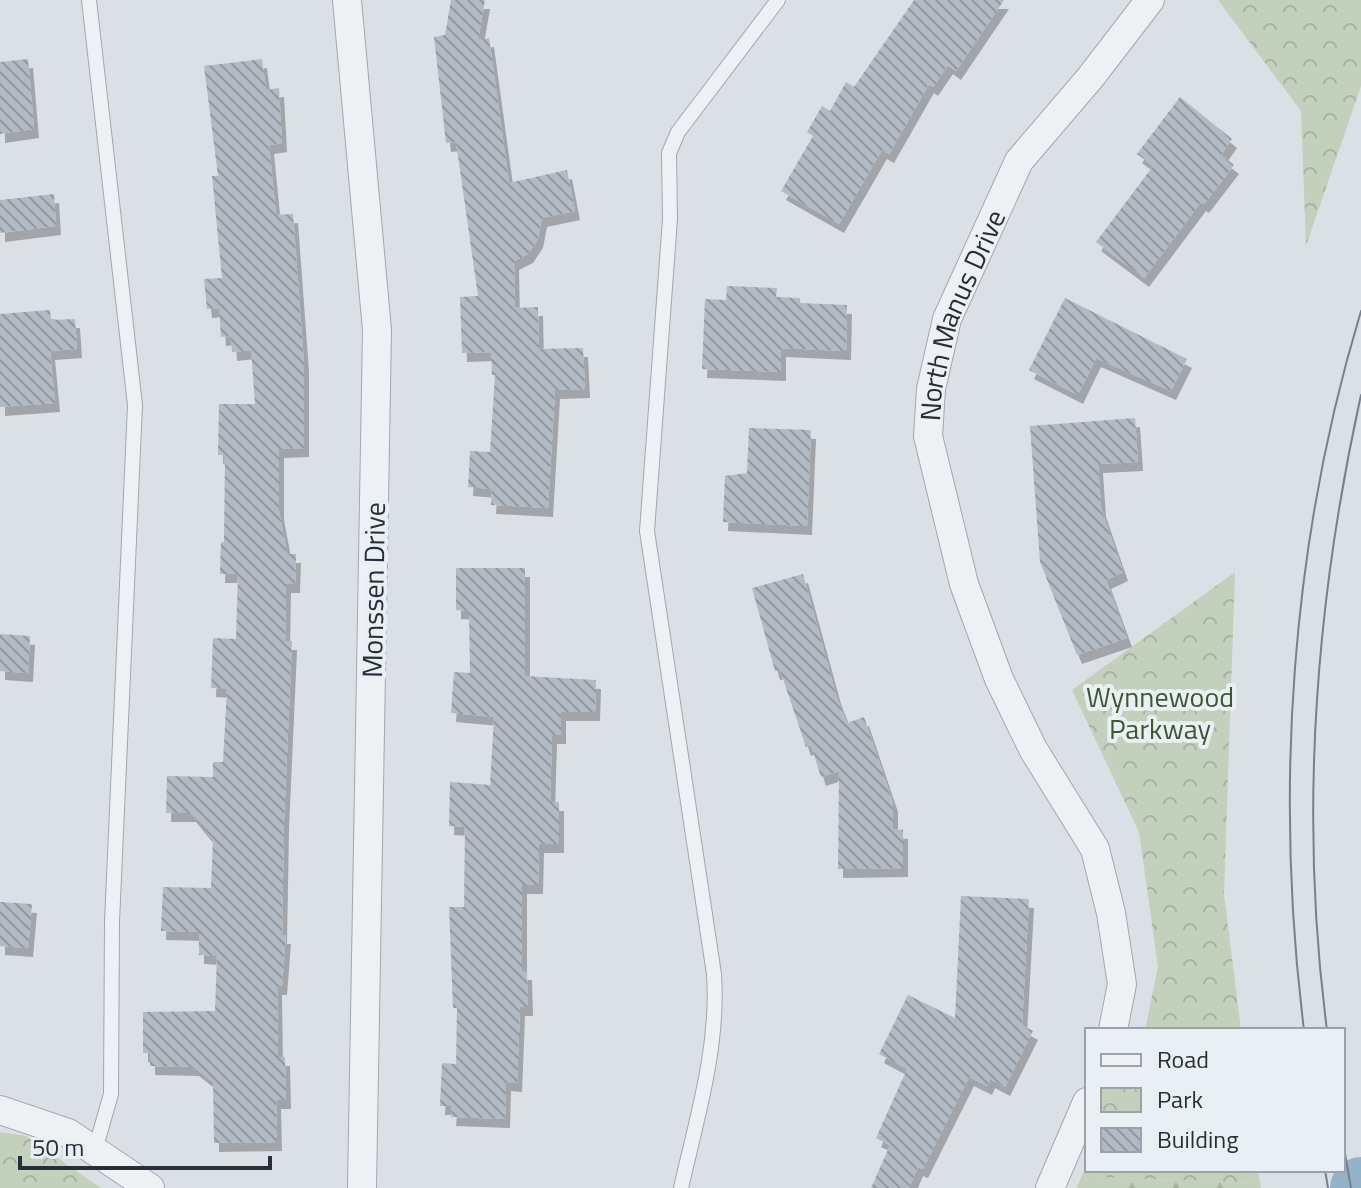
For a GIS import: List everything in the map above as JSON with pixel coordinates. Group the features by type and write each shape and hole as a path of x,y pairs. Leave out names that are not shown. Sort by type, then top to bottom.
{"street":[{"name":"Monssen Drive","path":"347,0 377,330 358,1186"},
{"name":"North Manus Drive","path":"1113,1028 1122,984 1111,913 1095,849 1033,749 999,679 964,584 928,436 931,389 947,319 1019,161 1090,78 1150,0"},
{"path":"1050,1188 1085,1107"},
{"path":"0,1110 68,1133 150,1188"}],"lane":[{"path":"89,0 135,405 112,922 111,1094 95,1150"},
{"path":"681,1188 717,1014 714,974 647,531 670,219 669,153 678,132 778,0"}],"green space":[{"path":"1218,0 1361,0 1361,86 1306,246 1301,111"},
{"name":"Wynnewood Parkway","path":"1235,572 1224,894 1241,1028 1145,1028 1158,967 1139,832 1072,690"},
{"path":"0,1132 26,1136 101,1188 0,1188"},
{"path":"1085,1170 1258,1172 1260,1183 1096,1177 1094,1188 1076,1188"},
{"path":"1096,1177 1260,1183 1261,1188 1083,1188"}],"building":[{"path":"451,0 485,0 478,40 489,38 509,183 567,170 575,211 542,218 538,239 528,254 514,261 515,308 538,307 539,349 583,348 585,389 555,390 548,508 491,505 492,489 468,487 470,451 490,452 495,375 492,375 491,352 462,353 460,297 478,296 456,142 446,143 434,37 445,35"},
{"path":"914,0 1004,0 956,71 948,65 933,87 929,84 889,154 882,150 839,224 781,191 813,136 807,132 822,106 830,111 846,82 854,87"},
{"path":"28,59 34,129 0,134 0,62"},
{"path":"262,59 266,90 279,88 282,143 269,145 276,215 293,214 304,362 304,448 279,449 279,511 287,554 296,554 295,584 286,584 285,641 292,641 284,820 282,935 286,935 282,986 277,986 278,1057 285,1057 286,1100 276,1100 277,1142 214,1143 213,1082 194,1067 150,1066 150,1053 143,1053 143,1012 215,1011 217,956 199,955 199,932 161,931 163,887 211,888 213,840 191,813 166,813 167,776 213,777 213,762 223,762 227,689 211,688 213,638 236,639 238,574 220,574 221,542 224,542 225,455 218,455 219,404 255,404 251,350 232,352 231,336 221,337 219,308 207,309 204,279 222,278 212,176 218,176 204,66"},
{"path":"1180,97 1232,139 1221,155 1234,165 1204,204 1201,202 1144,278 1096,242 1153,166 1137,154"},
{"path":"54,194 56,226 0,233 0,200"},
{"path":"727,286 777,288 776,297 800,298 800,303 847,305 846,351 781,348 781,372 702,369 705,299 726,300"},
{"path":"1065,298 1187,359 1171,391 1096,358 1078,395 1029,370"},
{"path":"50,310 51,320 75,319 77,349 50,351 55,403 0,407 0,314"},
{"path":"1135,418 1138,462 1098,464 1101,508 1123,572 1106,580 1127,638 1077,655 1040,562 1030,426"},
{"path":"749,428 811,430 807,526 723,522 725,476 747,473"},
{"path":"456,568 525,568 525,676 596,680 595,712 561,712 561,735 552,735 550,802 559,802 559,844 539,844 538,885 522,885 522,971 527,971 528,1007 520,1007 517,1083 506,1082 505,1119 451,1117 452,1106 440,1106 442,1063 456,1064 457,1008 453,1008 449,907 464,907 465,827 449,826 450,782 490,785 494,717 451,713 454,672 470,673 469,611 456,610"},
{"path":"803,574 836,695 847,723 864,717 893,803 893,829 903,830 903,868 838,869 839,771 821,777 811,745 806,747 780,670 775,671 752,588"},
{"path":"0,634 30,636 28,673 0,671"},
{"path":"961,896 1029,899 1022,1025 1033,1031 1005,1087 990,1079 987,1086 969,1077 923,1169 918,1167 909,1188 871,1188 890,1145 876,1138 907,1069 879,1054 908,995 955,1018"},
{"path":"0,902 32,904 28,948 0,946"}],"tram line":[{"path":"1304,1028 1290,849 1290,758 1295,668 1304,577 1318,487 1337,398 1361,311"},
{"path":"1327,1028 1314,870 1316,711 1332,552 1361,395"},
{"path":"1345,1154 1351,1188"},
{"path":"1325,1172 1328,1188"}]}
